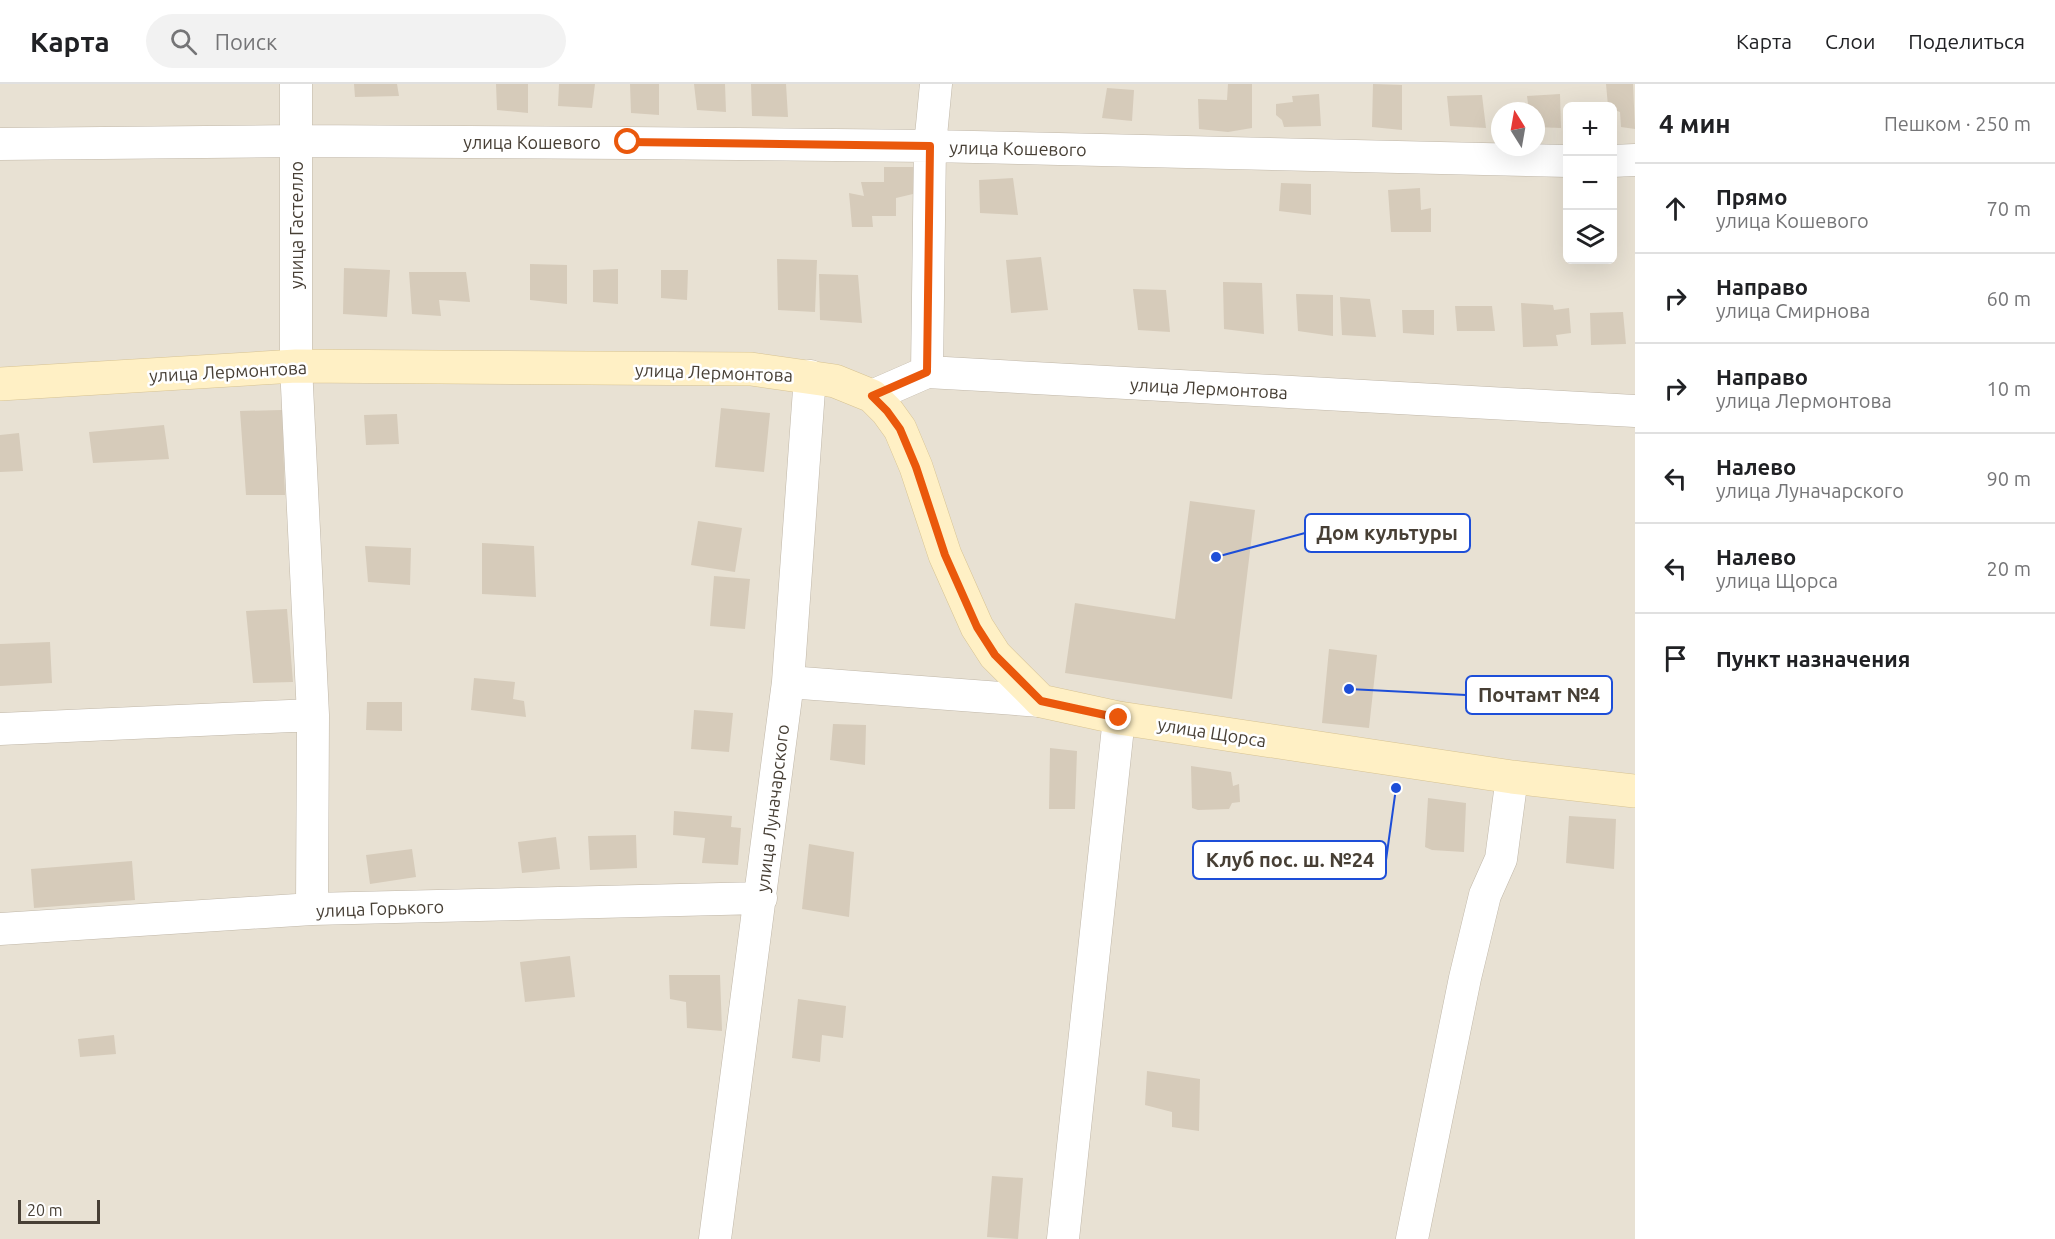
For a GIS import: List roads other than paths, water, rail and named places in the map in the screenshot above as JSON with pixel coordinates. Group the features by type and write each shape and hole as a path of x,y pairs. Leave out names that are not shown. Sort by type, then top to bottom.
{"street":[{"name":"улица Гастелло","path":"296,84 296,366 314,715 312,909"},
{"path":"927,372 930,146 936,84"},
{"name":"улица Кошевого","path":"0,144 296,141 930,146 1563,161"},
{"path":"1617,161 1635,160"},
{"name":"улица Лермонтова","path":"0,384 296,366 751,369 835,381 872,396 927,372 1635,411"},
{"name":"улица Луначарского","path":"715,1239 788,682 810,376"},
{"path":"872,396 900,429 916,467 945,555 977,627 995,655 1041,701"},
{"name":"улица Щорса","path":"788,682 1041,701 1119,718 1512,777 1635,791"},
{"path":"0,729 314,715"},
{"path":"1063,1239 1119,718"},
{"path":"1412,1239 1465,978 1485,895 1501,859 1512,777"},
{"name":"улица Горького","path":"0,929 312,909 761,898"}],"place":[{"name":"Дом культуры","path":"1216,557"},
{"name":"Почтамт №4","path":"1349,689"},
{"name":"Клуб пос. ш. №24","path":"1396,788"}]}
